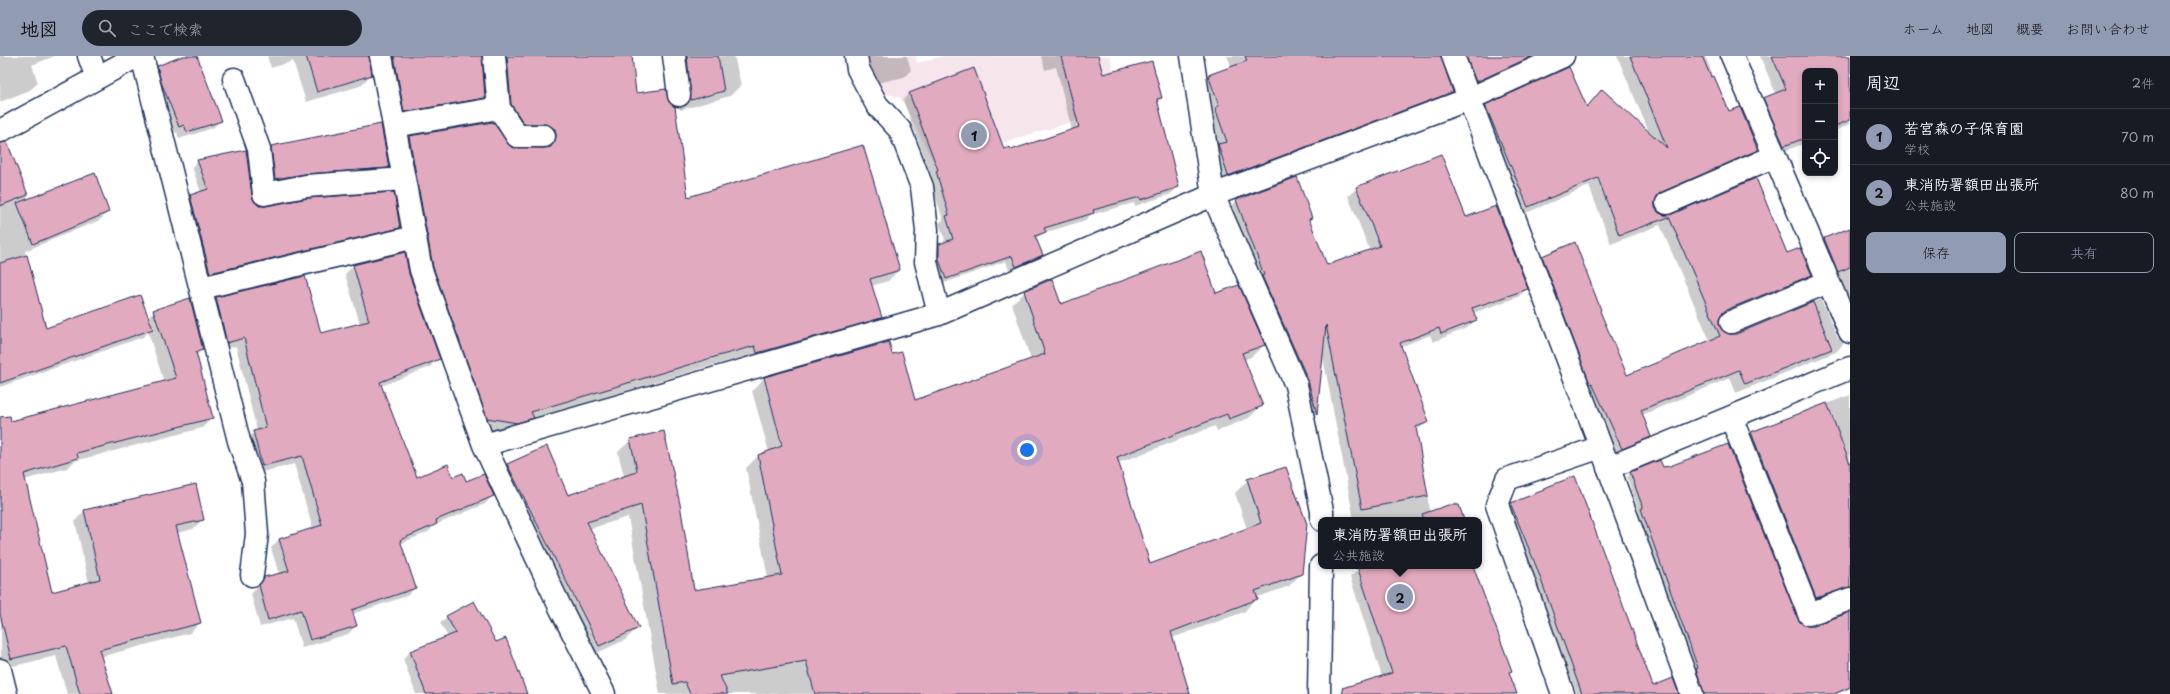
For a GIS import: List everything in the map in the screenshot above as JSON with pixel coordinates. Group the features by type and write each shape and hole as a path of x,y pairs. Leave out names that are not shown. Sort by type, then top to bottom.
{"street":[{"path":"89,56 97,78"},
{"path":"0,132 137,56"},
{"path":"142,56 239,441 253,481 257,534 252,575"},
{"path":"381,56 421,270 484,445 560,609 604,694"},
{"path":"494,56 499,108 517,136 544,136"},
{"path":"674,56 679,96"},
{"path":"856,56 858,69 877,105 900,130 922,187 927,230 926,262 939,314"},
{"path":"1192,56 1213,194 1296,385 1322,517"},
{"path":"1453,56 1601,446 1692,694"},
{"path":"484,445 939,314 1213,194 1469,98 1563,56"},
{"path":"1732,56 1775,156 1837,288 1850,332"},
{"path":"234,79 259,149 264,194 306,186 404,179"},
{"path":"394,126 499,108"},
{"path":"1667,203 1775,156"},
{"path":"201,288 415,237"},
{"path":"1731,322 1837,288"},
{"path":"1608,468 1731,417 1849,372"},
{"path":"1731,417 1809,614 1850,598"},
{"path":"1563,694 1497,505 1507,479 1601,446"},
{"path":"1319,694 1321,569"},
{"path":"0,670 6,694"}],"shaded area":[{"path":"863,56 916,56 917,63 943,56 1110,56 1122,107 934,163 901,98 871,89"}],"building":[{"path":"183,56 197,56 222,121 187,132 184,125 179,127 161,82 157,66"},
{"path":"306,56 369,56 372,75 317,92"},
{"path":"394,56 482,56 485,98 404,112"},
{"path":"507,56 632,56 636,93 666,89 669,102 675,107 688,197 863,145 900,270 870,279 882,318 757,353 755,346 718,356 531,412 534,418 517,423 487,418 433,267 409,136 493,122 511,147 551,147 556,136 555,129 544,124 524,124 511,104"},
{"path":"687,56 718,56 724,91 691,100"},
{"path":"1061,56 1098,56 1103,74 1152,61 1162,98 1157,99 1179,187 1141,200 1140,197 1093,210 1094,213 1044,228 1046,232 1035,236 1043,255 1016,267 1012,256 946,279 939,260 939,244 953,239 946,216 949,215 936,171 938,170 909,93 974,68 1004,149 1010,147 1011,150 1079,127"},
{"path":"1245,56 1441,56 1453,92 1228,176 1218,144 1227,142 1215,108 1219,106 1208,75 1247,61"},
{"path":"1466,56 1533,56 1476,82"},
{"path":"1630,56 1702,56 1711,77 1714,76 1729,111 1740,107 1758,150 1662,192 1655,201 1655,208 1659,213 1665,215 1672,214 1756,178 1787,253 1800,248 1812,275 1726,310 1721,314 1719,320 1720,327 1729,334 1736,334 1813,302 1832,349 1745,384 1739,370 1641,410 1651,437 1622,449 1592,383 1590,384 1542,256 1575,242 1601,310 1600,311 1627,375 1720,336 1669,217 1619,235 1598,178 1528,207 1485,105 1569,67 1587,107 1602,89 1667,148"},
{"path":"1772,56 1850,56 1850,120 1838,125 1838,68 1802,68 1802,139 1784,146 1763,98 1786,89"},
{"path":"381,124 389,168 305,174 275,179 271,146"},
{"path":"7,142 28,195 0,206 0,143"},
{"path":"246,150 252,195 254,201 259,206 308,198 394,192 400,228 210,273 190,195 208,189 197,160"},
{"path":"1441,154 1466,217 1496,206 1528,289 1472,308 1477,320 1441,334 1439,328 1400,343 1429,422 1416,427 1428,496 1362,509 1326,325 1317,415 1308,380 1262,276 1264,275 1236,200 1297,177 1312,218 1309,219 1327,265 1380,246 1356,187"},
{"path":"95,173 109,212 33,244 17,203"},
{"path":"1850,228 1850,267 1838,272 1824,238"},
{"path":"1201,251 1216,293 1239,285 1265,345 1242,353 1263,406 1229,419 1227,414 1117,457 1150,564 1261,523 1247,479 1286,467 1307,524 1302,574 1255,591 1258,599 1171,632 1190,694 815,694 806,661 720,676 728,694 690,694 685,682 673,684 641,505 587,522 639,628 599,646 507,464 547,446 568,495 636,472 637,470 630,439 664,431 680,504 694,590 782,575 758,455 782,446 764,377 889,342 892,354 902,352 915,400 1045,354 1024,291 1052,279 1061,304"},
{"path":"405,252 409,274 440,359 380,382 417,477 448,464 453,477 463,473 466,481 484,474 494,496 436,520 437,524 400,540 416,588 352,610 357,626 310,640 301,610 268,620 259,585 264,577 289,571 279,539 322,525 302,456 262,466 253,431 266,428 244,338 227,343 216,297 305,276 321,333 369,321 353,265"},
{"path":"27,255 46,328 140,295 153,329 0,383 0,263"},
{"path":"190,298 203,350 196,352 213,418 77,453 78,458 24,474 52,592 100,579 84,510 196,484 204,520 176,526 201,623 99,650 113,694 80,694 66,646 11,659 0,614 0,417 10,416 11,421 176,378 153,310"},
{"path":"1827,403 1850,464 1850,587 1816,598 1751,432"},
{"path":"1728,444 1798,619 1807,626 1813,626 1850,612 1850,687 1834,694 1704,694 1696,669 1698,668 1641,509 1643,508 1630,472 1660,460 1663,467 1670,466"},
{"path":"1575,476 1653,686 1673,678 1679,694 1582,694 1536,566 1511,505 1511,503 1544,490 1544,488"},
{"path":"1448,505 1459,505 1463,517 1423,517 1422,514"},
{"path":"1358,569 1474,569 1512,671 1509,672 1517,694 1343,694 1342,688 1392,673"},
{"path":"474,601 496,642 506,638 527,694 426,694 410,651 456,633 446,616"}],"place":[{"name":"若宮森の子保育園","path":"974,135"},
{"name":"東消防署額田出張所","path":"1400,597"}]}
